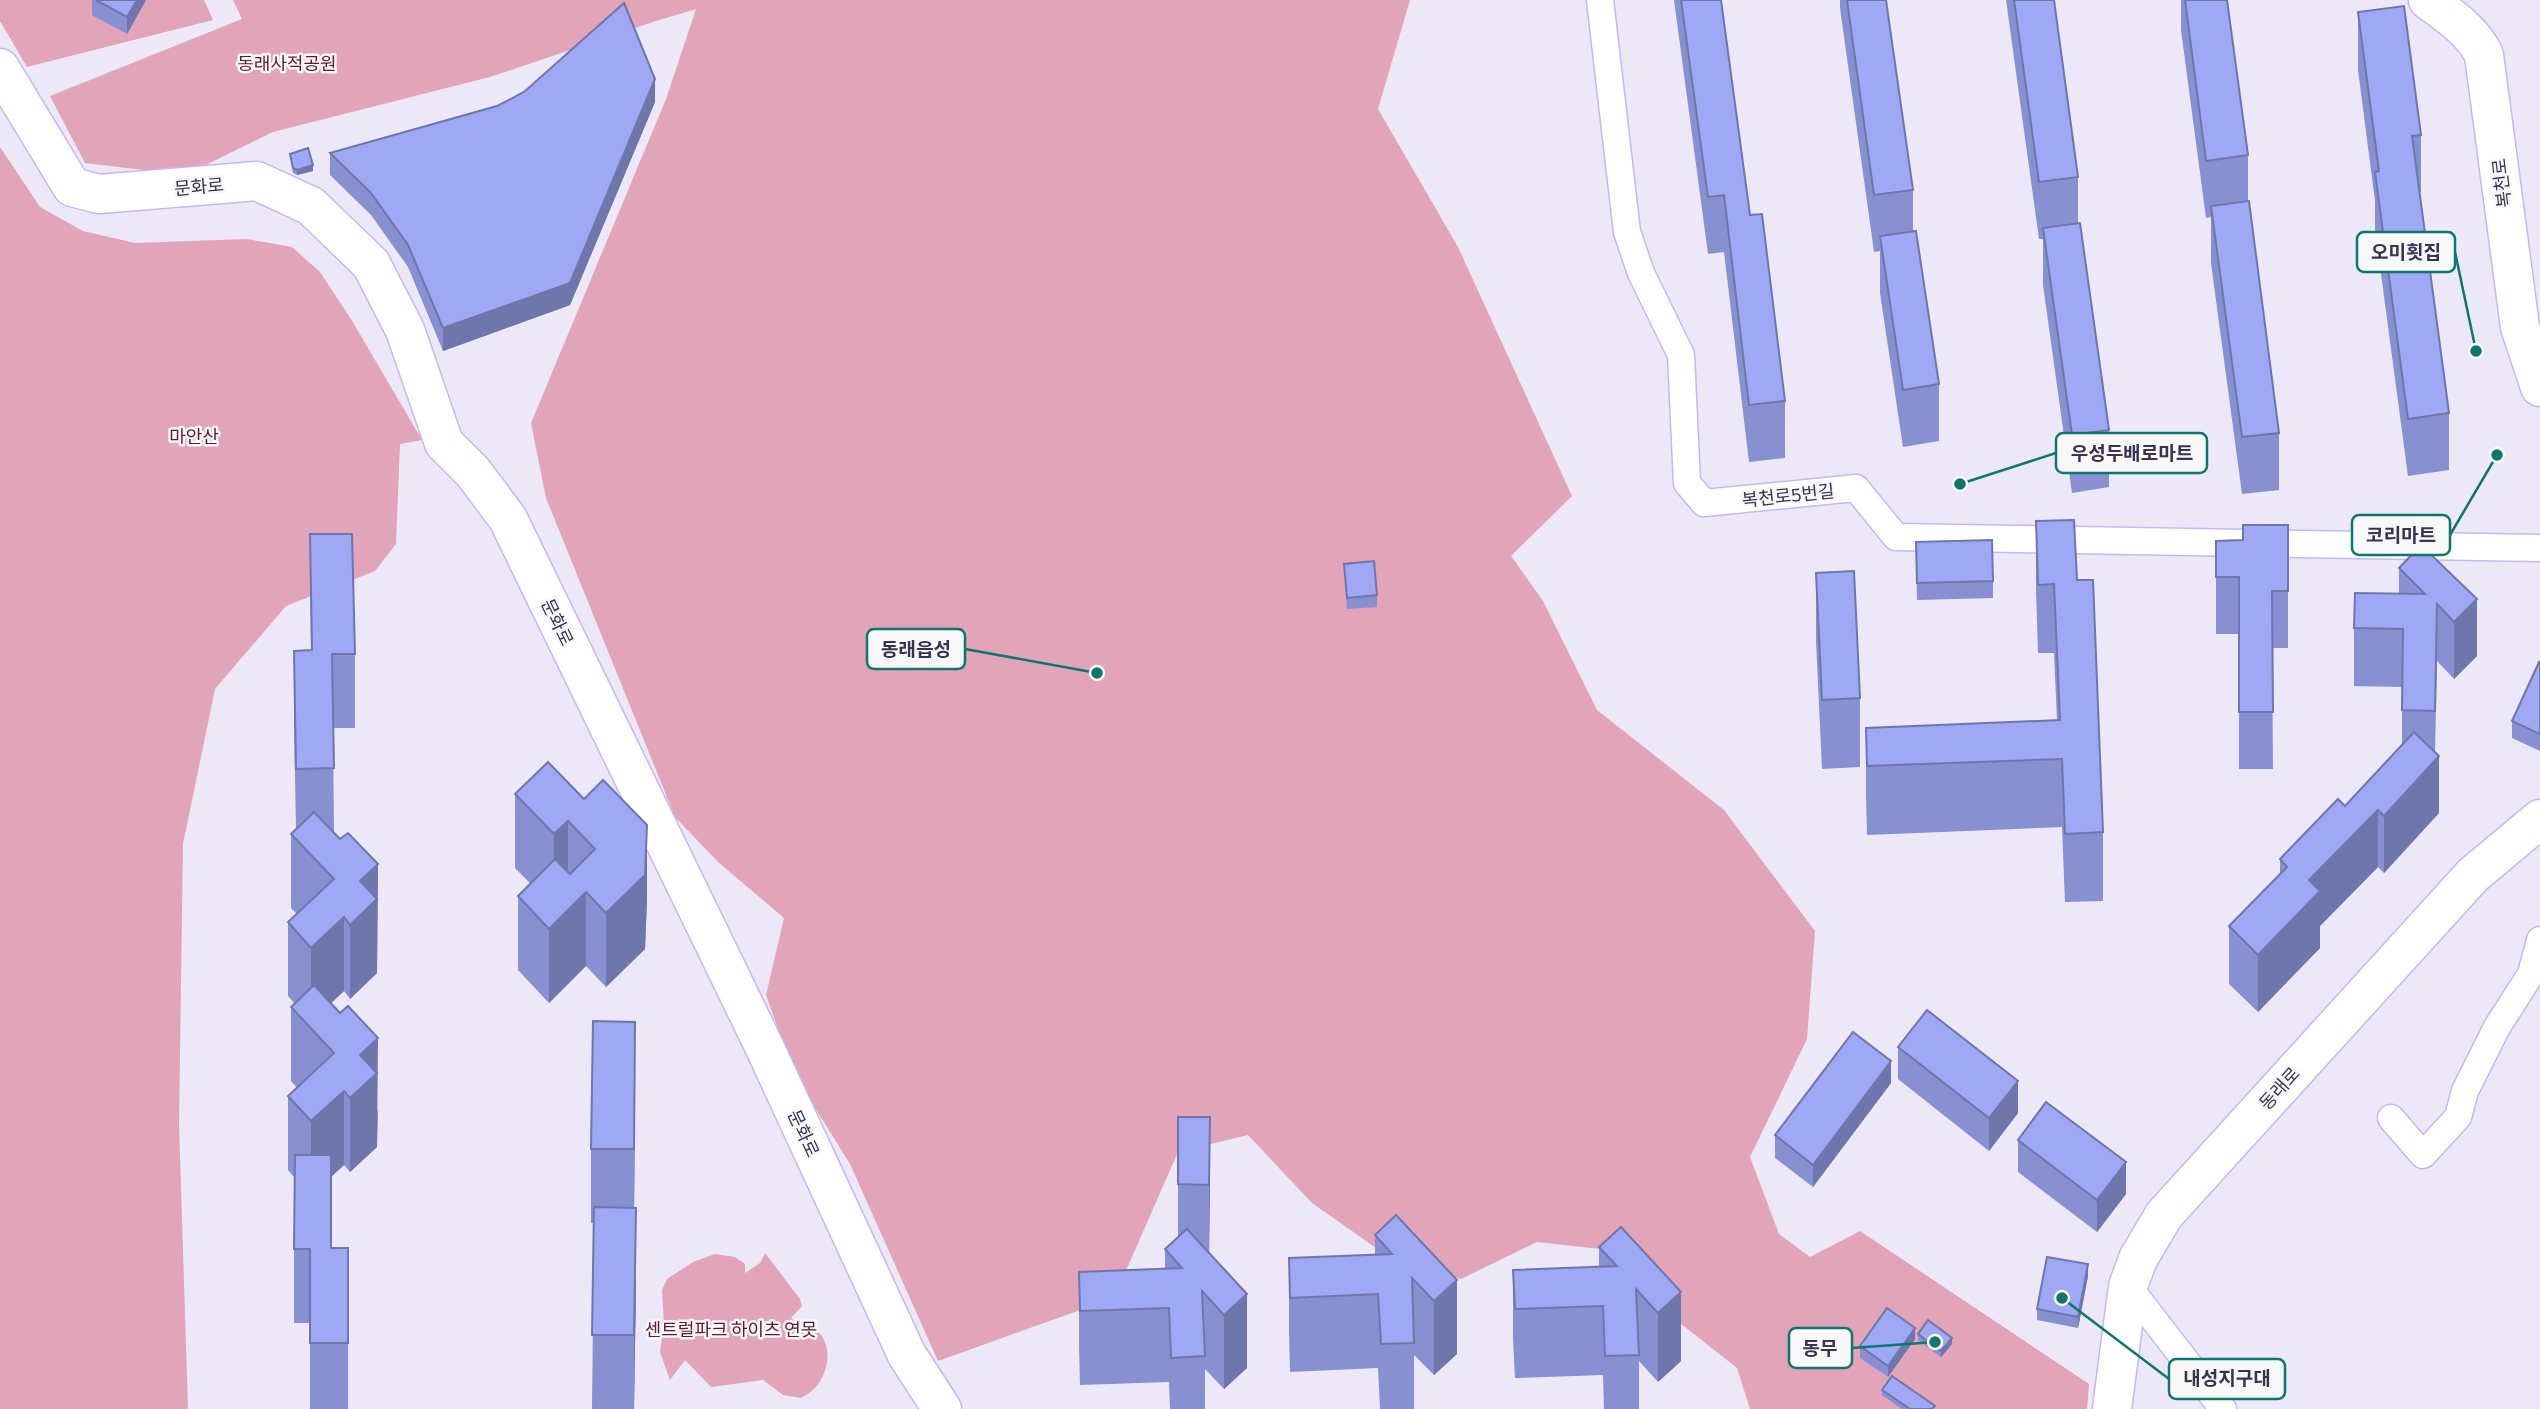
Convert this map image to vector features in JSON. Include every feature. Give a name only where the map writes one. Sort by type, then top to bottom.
[{"type":"street","name":"복천로5번길","points":[[1600,0],[1627,232],[1641,273],[1681,355],[1686,483],[1704,503],[1856,488],[1896,537],[2540,548]]},
{"type":"street","name":"복천로","points":[[2428,0],[2469,33],[2484,55],[2520,327],[2540,387]]},
{"type":"street","name":"문화로","points":[[0,68],[72,187],[99,194],[257,181],[311,206],[371,264],[405,330],[444,443],[473,472],[508,519],[764,1046],[907,1355],[942,1409]]},
{"type":"street","name":"동래로","points":[[2112,1409],[2128,1286],[2138,1259],[2164,1214],[2473,875],[2540,819]]},
{"type":"street","points":[[2390,1118],[2423,1155],[2458,1117],[2465,1091],[2497,1027],[2531,974],[2540,940]]},
{"type":"street","points":[[2128,1286],[2223,1409]]},
{"type":"green space","points":[[0,0],[204,0],[213,20],[27,67],[0,21]]},
{"type":"green space","name":"동래사적공원","points":[[233,0],[1410,0],[1378,109],[1458,247],[1572,496],[1511,556],[1543,601],[1597,710],[1724,810],[1815,931],[1807,1039],[1750,1157],[1779,1234],[1810,1257],[1860,1231],[2089,1384],[2087,1409],[1750,1409],[1737,1368],[1671,1316],[1600,1249],[1537,1242],[1461,1279],[1396,1262],[1312,1203],[1248,1135],[1178,1152],[1114,1298],[938,1361],[850,1164],[794,1074],[766,995],[784,918],[718,862],[675,817],[546,498],[531,423],[666,99],[696,9],[490,77],[273,132],[185,175],[85,163],[50,96],[242,19]]},
{"type":"green space","name":"마안산","points":[[0,147],[40,207],[83,231],[135,243],[247,239],[292,247],[320,272],[351,319],[422,440],[400,444],[396,544],[375,571],[286,606],[215,689],[183,844],[179,1124],[188,1409],[0,1409]]},
{"type":"green space","name":"센트럴파크 하이츠 연못","points":[[765,1253],[800,1299],[802,1306],[791,1318],[815,1329],[825,1342],[826,1366],[820,1382],[801,1398],[783,1395],[763,1380],[711,1387],[685,1360],[670,1380],[660,1352],[664,1324],[662,1290],[667,1279],[693,1262],[715,1254],[735,1257],[745,1264],[745,1273],[760,1263]]},
{"type":"building","points":[[96,0],[137,0],[127,17]]},
{"type":"building","points":[[1681,0],[1721,0],[1750,215],[1762,214],[1785,401],[1749,405],[1724,195],[1708,197]]},
{"type":"building","points":[[1847,0],[1886,0],[1913,190],[1874,195]]},
{"type":"building","points":[[2014,0],[2054,0],[2078,177],[2039,182]]},
{"type":"building","points":[[2185,0],[2227,0],[2248,155],[2206,161]]},
{"type":"building","points":[[624,3],[655,79],[570,283],[443,328],[408,245],[371,193],[330,153],[497,106],[524,92]]},
{"type":"building","points":[[2404,6],[2421,135],[2412,136],[2449,413],[2408,419],[2375,172],[2379,171],[2358,12]]},
{"type":"building","points":[[308,148],[313,165],[297,170],[293,168],[290,154]]},
{"type":"building","points":[[2249,201],[2279,433],[2242,437],[2211,206]]},
{"type":"building","points":[[2080,223],[2109,430],[2072,435],[2043,228]]},
{"type":"building","points":[[1916,231],[1939,384],[1903,390],[1880,236]]},
{"type":"building","points":[[2074,520],[2077,580],[2093,580],[2103,832],[2065,834],[2062,759],[1867,766],[1866,728],[2060,720],[2054,584],[2038,585],[2036,521]]},
{"type":"building","points":[[2243,525],[2288,525],[2288,591],[2272,591],[2273,712],[2239,712],[2239,577],[2216,577],[2216,541],[2243,540]]},
{"type":"building","points":[[310,534],[352,534],[355,654],[332,654],[334,768],[296,769],[294,651],[312,650]]},
{"type":"building","points":[[1992,540],[1993,581],[1917,583],[1916,542]]},
{"type":"building","points":[[2421,545],[2477,599],[2454,622],[2437,604],[2435,711],[2402,710],[2403,629],[2354,628],[2355,593],[2425,594],[2399,568]]},
{"type":"building","points":[[1374,561],[1377,595],[1347,598],[1344,564]]},
{"type":"building","points":[[1854,571],[1860,698],[1822,700],[1816,573]]},
{"type":"building","points":[[2540,662],[2540,734],[2512,721]]},
{"type":"building","points":[[2414,732],[2439,756],[2384,816],[2378,810],[2309,880],[2320,891],[2258,955],[2229,926],[2287,867],[2280,859],[2338,799],[2345,806]]},
{"type":"building","points":[[548,762],[584,799],[603,780],[647,825],[645,875],[606,913],[586,892],[549,929],[518,896],[555,859],[570,874],[595,849],[568,821],[554,834],[515,794]]},
{"type":"building","points":[[314,812],[340,839],[348,833],[378,864],[360,881],[377,899],[350,925],[344,917],[311,948],[288,922],[334,879],[291,834]]},
{"type":"building","points":[[314,985],[340,1013],[348,1006],[378,1038],[360,1055],[377,1073],[350,1098],[344,1091],[311,1121],[288,1096],[334,1053],[291,1007]]},
{"type":"building","points":[[1927,1010],[2018,1081],[1989,1118],[1898,1047]]},
{"type":"building","points":[[593,1021],[635,1022],[634,1149],[591,1149]]},
{"type":"building","points":[[1853,1032],[1891,1061],[1813,1165],[1775,1135]]},
{"type":"building","points":[[2046,1102],[2126,1162],[2097,1200],[2018,1140]]},
{"type":"building","points":[[1178,1117],[1210,1117],[1209,1185],[1178,1184]]},
{"type":"building","points":[[295,1155],[331,1155],[331,1248],[348,1248],[348,1343],[310,1343],[310,1249],[294,1249]]},
{"type":"building","points":[[594,1207],[636,1208],[634,1335],[592,1335]]},
{"type":"building","points":[[1396,1215],[1457,1280],[1434,1301],[1412,1278],[1414,1343],[1381,1344],[1378,1294],[1290,1298],[1289,1258],[1392,1254],[1375,1235]]},
{"type":"building","points":[[1621,1227],[1681,1292],[1658,1313],[1636,1289],[1639,1355],[1605,1356],[1603,1306],[1515,1309],[1513,1270],[1617,1266],[1599,1247]]},
{"type":"building","points":[[1187,1229],[1247,1294],[1224,1315],[1202,1291],[1205,1356],[1171,1358],[1169,1308],[1080,1311],[1079,1272],[1182,1268],[1165,1249]]},
{"type":"building","points":[[2047,1257],[2088,1264],[2078,1317],[2037,1309]]},
{"type":"building","points":[[1887,1308],[1915,1328],[1888,1366],[1860,1346]]},
{"type":"building","points":[[1928,1320],[1952,1338],[1941,1351],[1918,1334]]},
{"type":"building","points":[[1892,1376],[1935,1406],[1932,1409],[1910,1409],[1882,1390]]},
{"type":"place","name":"오미횟집","points":[[2476,351]]},
{"type":"place","name":"코리마트","points":[[2497,455]]},
{"type":"place","name":"우성두배로마트","points":[[1960,484]]},
{"type":"place","name":"동래읍성","points":[[1097,673]]},
{"type":"place","name":"내성지구대","points":[[2062,1298]]},
{"type":"place","name":"동무","points":[[1935,1342]]}]
